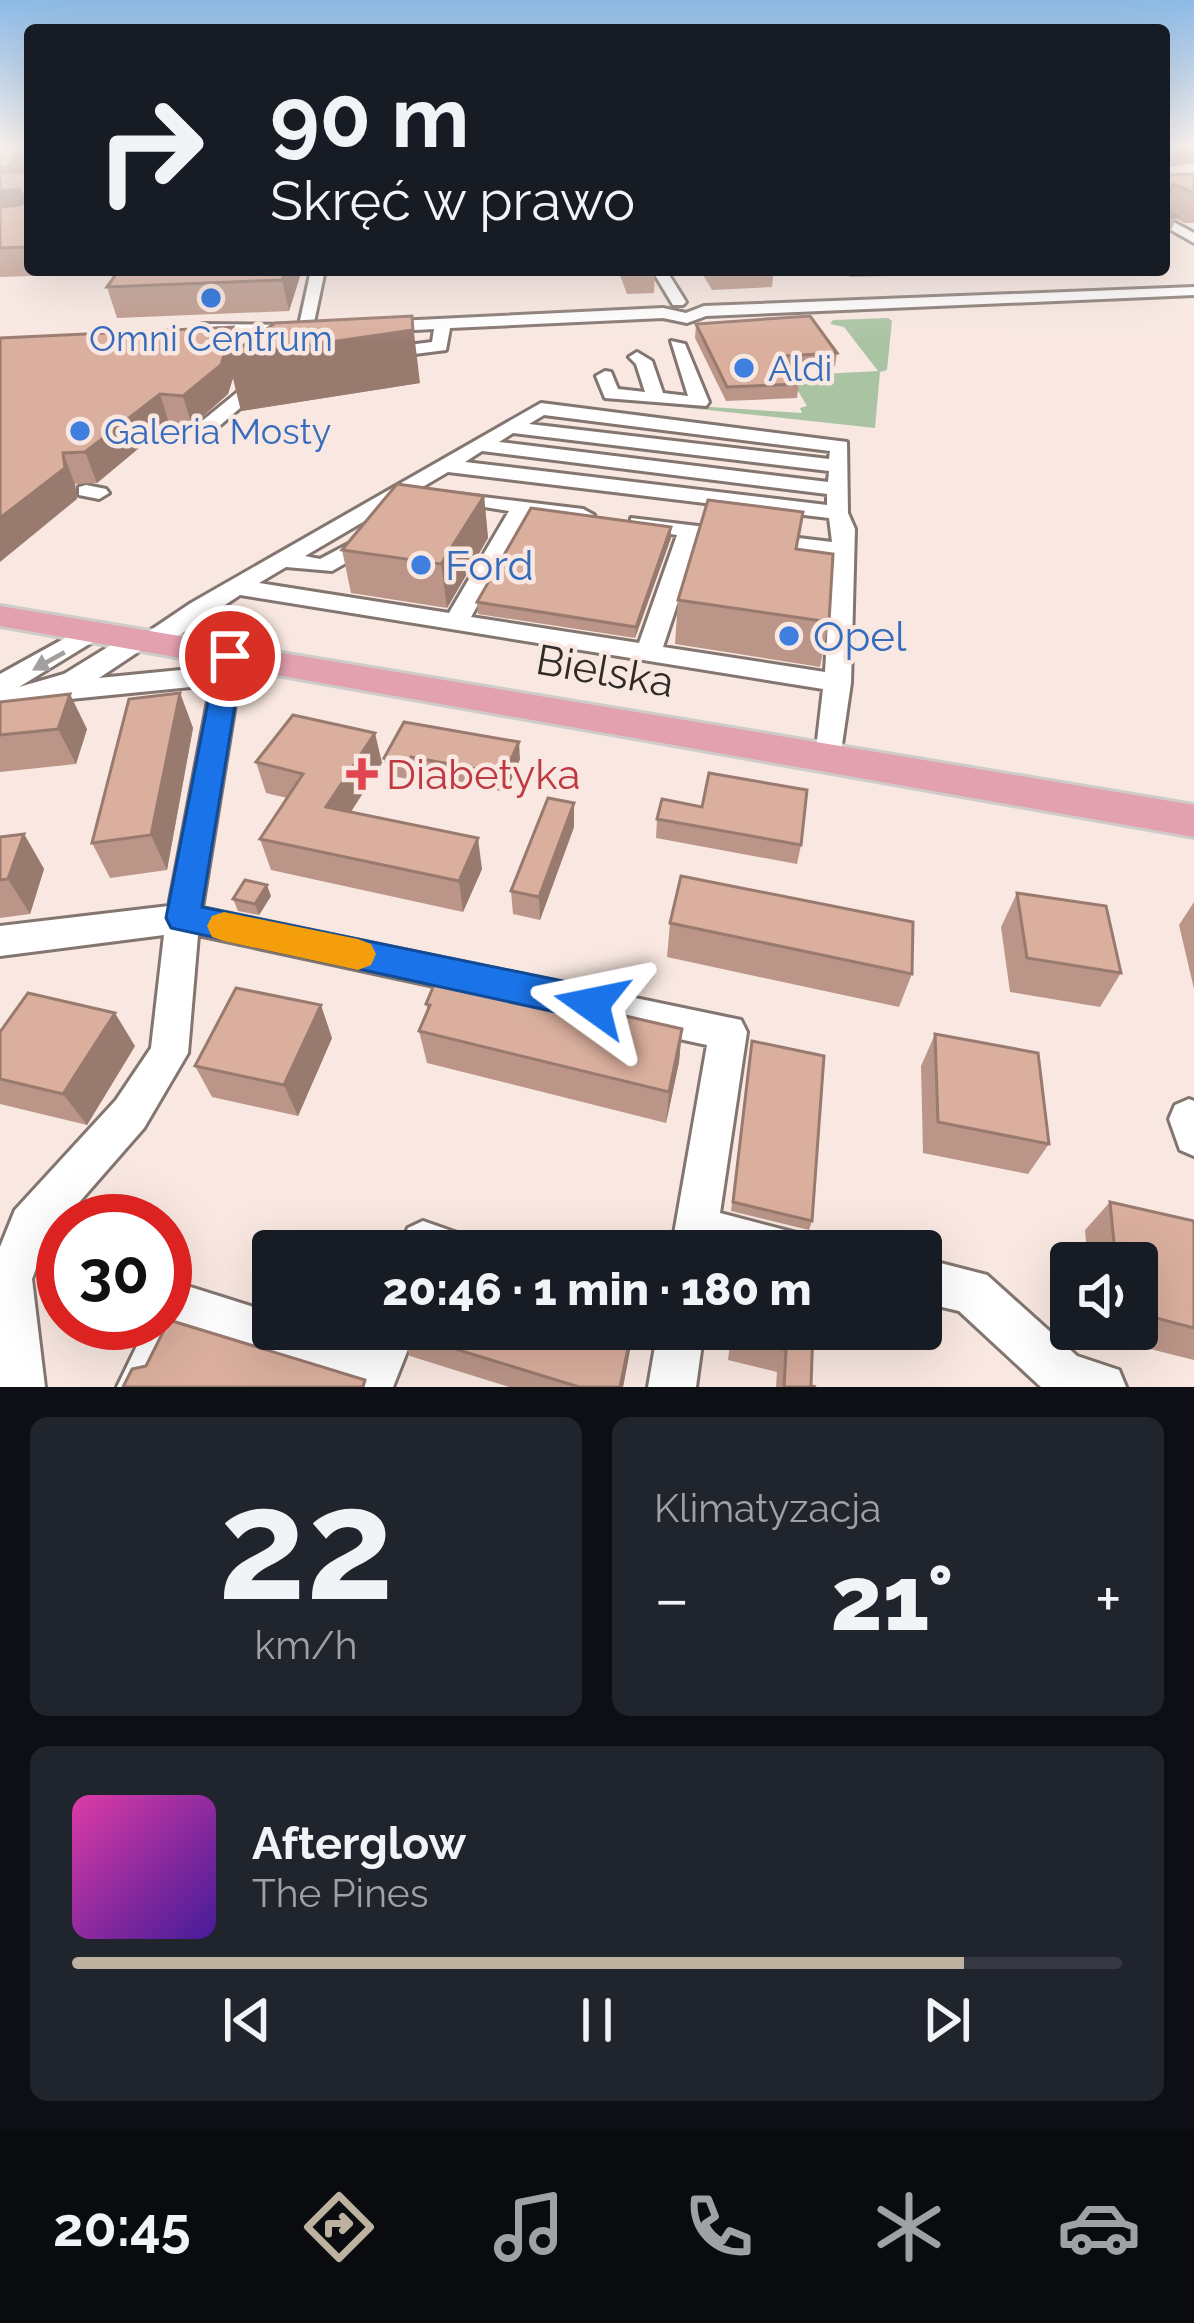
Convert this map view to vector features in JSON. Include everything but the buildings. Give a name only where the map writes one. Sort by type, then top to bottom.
[{"type":"main road","name":"Bielska","points":[[0,616],[144,641],[215,666],[829,758],[1194,821]]},
{"type":"street","points":[[188,336],[318,331],[318,276]]},
{"type":"street","points":[[663,276],[678,302]]},
{"type":"street","points":[[663,313],[663,306],[678,302],[704,310],[1194,291]]},
{"type":"street","points":[[366,329],[663,313],[687,318],[704,310]]},
{"type":"street","points":[[366,359],[440,346],[434,325]]},
{"type":"street","points":[[604,376],[611,394],[700,402],[677,344]]},
{"type":"street","points":[[637,357],[644,361],[656,398]]},
{"type":"street","points":[[203,430],[286,360]]},
{"type":"street","points":[[44,692],[99,668],[283,560],[324,566],[380,534],[397,514],[368,510],[541,409],[840,446],[837,513],[844,529],[838,682],[829,758]]},
{"type":"street","points":[[478,445],[839,477]]},
{"type":"street","points":[[444,465],[837,513]]},
{"type":"street","points":[[402,490],[843,550]]},
{"type":"street","points":[[455,623],[497,528],[522,507]]},
{"type":"street","points":[[648,653],[690,530]]},
{"type":"street","points":[[238,587],[838,682]]},
{"type":"street","points":[[0,686],[95,632]]},
{"type":"street","points":[[0,698],[215,666],[169,1053],[130,1114],[30,1225],[10,1279],[21,1387]]},
{"type":"street","points":[[0,940],[183,918],[728,1032],[697,1230]]},
{"type":"street","points":[[942,1285],[971,1291],[1064,1376],[1102,1387]]},
{"type":"street","points":[[141,1387],[181,1307],[252,1329]]},
{"type":"street","points":[[318,1350],[379,1369],[386,1350]]},
{"type":"street","points":[[673,1387],[678,1350]]},
{"type":"green space","points":[[833,320],[892,321],[887,370],[880,372],[875,428],[634,402],[802,413],[800,408],[807,406],[758,324],[814,321],[815,325],[774,331],[803,375],[878,371],[844,327],[830,324]]},
{"type":"slow traffic","points":[[224,926],[358,954]]},
{"type":"place","name":"Omni Centrum","points":[[211,298]]},
{"type":"place","name":"Aldi","points":[[744,368]]},
{"type":"place","name":"Galeria Mosty","points":[[80,431]]},
{"type":"place","name":"Ford","points":[[421,565]]},
{"type":"place","name":"Opel","points":[[789,636]]},
{"type":"place","name":"Diabetyka","points":[[362,774]]},
{"type":"route","points":[[230,656],[183,918],[592,1004]]}]
